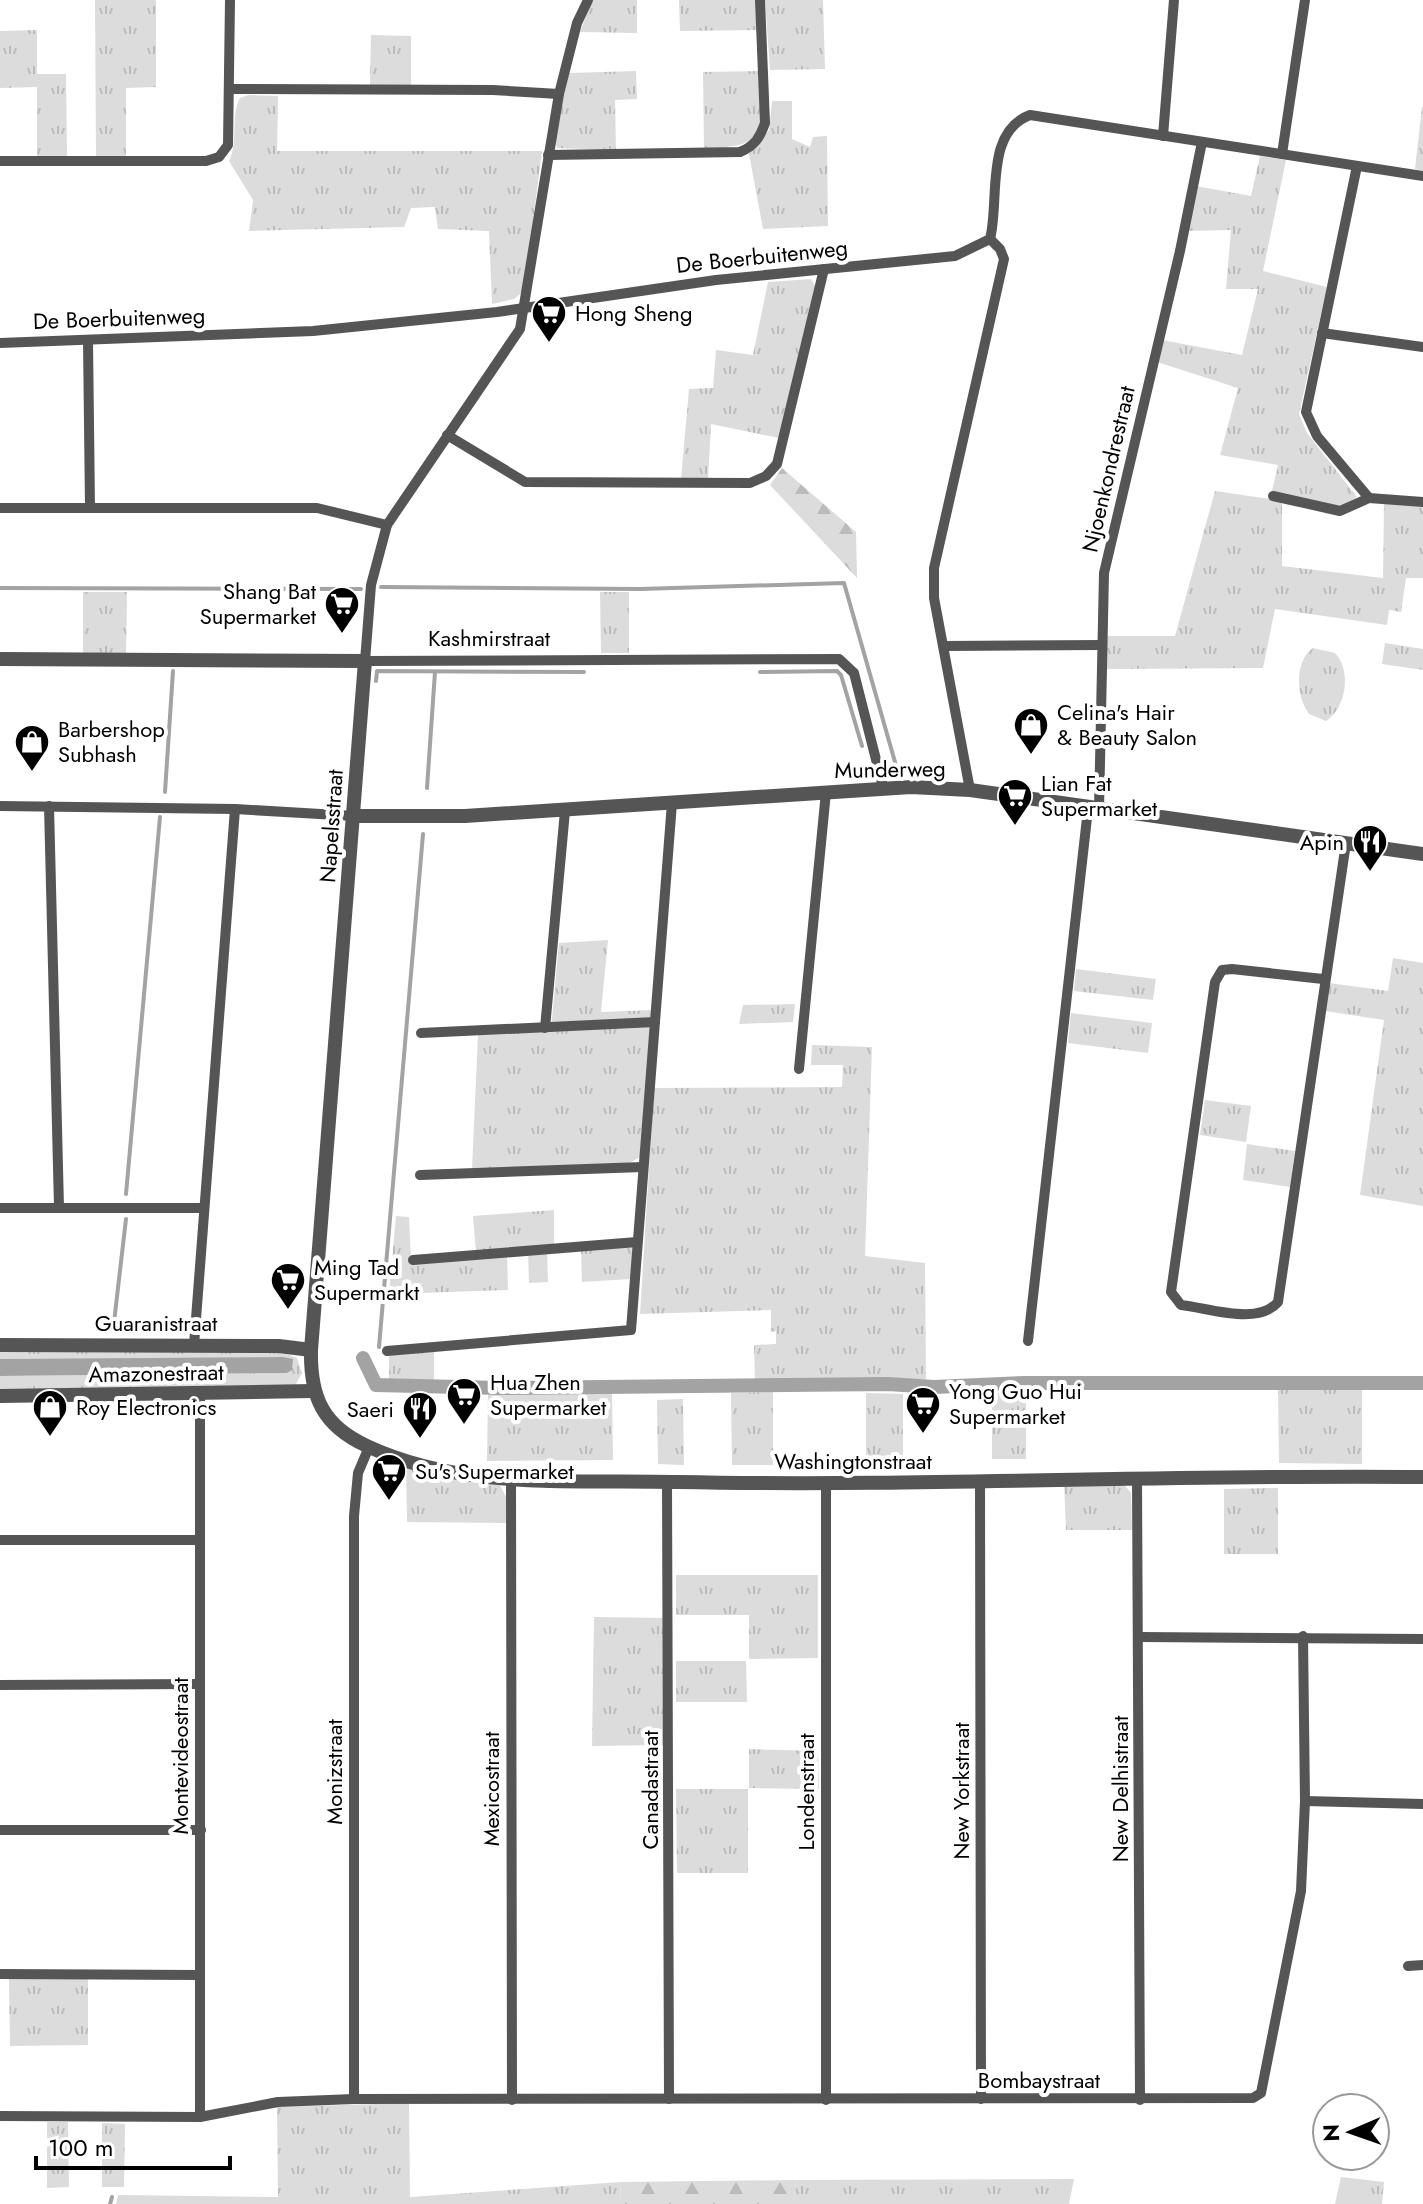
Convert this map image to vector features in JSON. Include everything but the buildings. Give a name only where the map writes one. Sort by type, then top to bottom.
[{"type":"street","points":[[0,161],[206,161],[219,157],[228,145],[230,0]]},
{"type":"street","name":"Napelsstraat","points":[[313,1391],[311,1350],[371,585],[387,525],[520,329],[526,308],[559,94],[577,23],[588,0]]},
{"type":"street","points":[[548,155],[740,152],[749,149],[760,138],[765,123],[760,0]]},
{"type":"street","points":[[1163,136],[1174,0]]},
{"type":"street","points":[[1282,154],[1305,0]]},
{"type":"street","points":[[231,89],[493,90],[559,94]]},
{"type":"street","points":[[970,790],[934,598],[934,568],[1004,259],[1000,249],[990,239],[995,219],[1000,152],[1006,131],[1023,118],[1050,117],[1423,176]]},
{"type":"street","name":"Njoenkondrestraat","points":[[1028,1341],[1094,810],[1104,573],[1180,251],[1202,142]]},
{"type":"street","points":[[1357,166],[1305,401],[1309,422],[1336,461],[1369,498]]},
{"type":"street","name":"De Boerbuitenweg","points":[[0,343],[313,331],[526,308],[716,280],[955,256],[990,239]]},
{"type":"street","points":[[447,435],[525,482],[750,483],[766,476],[777,464],[824,269]]},
{"type":"street","points":[[1322,333],[1423,347]]},
{"type":"street","points":[[88,340],[90,508]]},
{"type":"street","points":[[1273,496],[1340,511],[1369,498],[1423,502]]},
{"type":"street","points":[[0,508],[317,508],[387,525]]},
{"type":"street","points":[[945,646],[1102,645]]},
{"type":"street","name":"Kashmirstraat","points":[[0,659],[839,659],[854,673],[883,787]]},
{"type":"street","name":"Munderweg","points":[[354,816],[465,816],[565,811],[883,787],[970,790],[1094,810],[1423,852]]},
{"type":"street","points":[[799,1069],[826,792]]},
{"type":"street","points":[[387,1351],[631,1330],[672,803]]},
{"type":"street","points":[[0,806],[235,809],[354,816]]},
{"type":"street","points":[[49,806],[59,1207]]},
{"type":"street","points":[[194,1345],[235,809]]},
{"type":"street","points":[[545,1028],[565,811]]},
{"type":"street","points":[[1323,979],[1232,969],[1222,970],[1215,982],[1171,1292],[1181,1305],[1255,1314],[1270,1312],[1278,1302],[1323,979],[1346,843]]},
{"type":"street","points":[[421,1033],[655,1022]]},
{"type":"street","points":[[420,1175],[643,1167]]},
{"type":"street","points":[[0,1208],[203,1208]]},
{"type":"street","points":[[413,1260],[637,1242]]},
{"type":"street","name":"Guaranistraat","points":[[0,1345],[194,1345],[311,1350]]},
{"type":"street","name":"Amazonestraat","points":[[0,1396],[313,1391]]},
{"type":"street","name":"Washingtonstraat","points":[[313,1391],[324,1413],[344,1433],[369,1447],[440,1470],[511,1479],[826,1485],[1137,1478],[1423,1477]]},
{"type":"street","name":"Montevideostraat","points":[[200,1395],[200,2117]]},
{"type":"street","name":"Monizstraat","points":[[354,2099],[354,1516],[358,1473],[369,1447]]},
{"type":"street","name":"New Delhistraat","points":[[1137,1478],[1140,2100]]},
{"type":"street","name":"Mexicostraat","points":[[511,1479],[512,2100]]},
{"type":"street","name":"Canadastraat","points":[[667,1481],[669,2099]]},
{"type":"street","name":"New Yorkstraat","points":[[980,1482],[981,2099]]},
{"type":"street","name":"Londenstraat","points":[[826,1485],[826,2100]]},
{"type":"street","points":[[0,1540],[198,1540]]},
{"type":"street","name":"Bombaystraat","points":[[0,2116],[200,2117],[278,2102],[354,2099],[1240,2100],[1261,2093],[1301,1891],[1305,1801],[1303,1636]]},
{"type":"street","points":[[1140,1637],[1423,1639]]},
{"type":"street","points":[[0,1685],[200,1684]]},
{"type":"street","points":[[1305,1801],[1423,1804]]},
{"type":"street","points":[[0,1830],[201,1830]]},
{"type":"street","points":[[1408,1966],[1423,1965]]},
{"type":"street","points":[[0,1974],[198,1975]]},
{"type":"green space","points":[[95,0],[156,0],[156,87],[126,88],[126,157],[96,157]]},
{"type":"green space","points":[[592,0],[637,0],[637,33],[580,32]]},
{"type":"green space","points":[[679,0],[757,0],[758,30],[680,31]]},
{"type":"green space","points":[[765,0],[823,0],[825,69],[770,70]]},
{"type":"green space","points":[[37,30],[37,74],[66,74],[67,157],[37,157],[37,87],[0,88],[0,31]]},
{"type":"green space","points":[[371,35],[411,36],[411,85],[370,85]]},
{"type":"green space","points":[[636,71],[637,99],[615,100],[616,150],[557,148],[554,137],[569,73]]},
{"type":"green space","points":[[761,71],[762,107],[758,131],[752,139],[742,144],[704,148],[703,72]]},
{"type":"green space","points":[[249,95],[278,96],[277,151],[542,151],[524,291],[514,299],[492,304],[489,231],[438,229],[435,207],[411,208],[404,227],[249,231],[253,200],[229,161],[234,145],[237,105],[240,98]]},
{"type":"green space","points":[[772,101],[792,101],[792,139],[810,147],[813,137],[827,136],[828,226],[763,229],[749,154],[769,130]]},
{"type":"green space","points":[[1423,107],[1423,171],[1415,169]]},
{"type":"green space","points":[[1260,156],[1286,160],[1263,271],[1327,287],[1299,414],[1307,433],[1357,497],[1337,509],[1282,501],[1282,566],[1383,578],[1384,504],[1423,505],[1423,578],[1406,578],[1401,612],[1389,610],[1387,625],[1275,609],[1263,668],[1107,669],[1107,636],[1175,636],[1215,491],[1270,499],[1278,465],[1220,455],[1238,388],[1157,362],[1162,340],[1242,355],[1258,289],[1226,289],[1231,230],[1187,231],[1196,186],[1251,196]]},
{"type":"green space","points":[[811,279],[815,286],[779,438],[711,424],[708,480],[681,479],[689,389],[713,388],[716,350],[753,355],[768,282]]},
{"type":"green space","points":[[782,468],[856,532],[857,578],[770,485]]},
{"type":"green space","points":[[83,592],[127,592],[126,655],[83,654]]},
{"type":"green space","points":[[600,592],[629,592],[629,653],[601,653]]},
{"type":"green space","points":[[1385,643],[1423,649],[1423,670],[1382,664]]},
{"type":"green space","points":[[1313,648],[1335,653],[1344,669],[1342,699],[1326,721],[1309,714],[1301,698],[1300,670]]},
{"type":"green space","points":[[608,940],[601,1012],[652,1010],[640,1157],[629,1163],[472,1169],[478,1035],[551,1030],[559,943]]},
{"type":"green space","points":[[1393,958],[1423,963],[1423,1206],[1360,1195],[1384,1020],[1325,1011],[1329,983],[1388,991]]},
{"type":"green space","points":[[1076,969],[1156,979],[1153,1000],[1074,991]]},
{"type":"green space","points":[[795,1004],[793,1022],[739,1024],[743,1005]]},
{"type":"green space","points":[[1071,1013],[1152,1023],[1148,1053],[1068,1043]]},
{"type":"green space","points":[[812,1045],[872,1047],[865,1256],[925,1263],[926,1379],[755,1380],[754,1345],[776,1344],[776,1331],[771,1332],[771,1310],[640,1314],[654,1088],[842,1087],[843,1065],[811,1065]]},
{"type":"green space","points":[[1205,1100],[1251,1106],[1246,1142],[1200,1135]]},
{"type":"green space","points":[[1247,1144],[1295,1151],[1290,1187],[1243,1180]]},
{"type":"green space","points":[[554,1210],[554,1247],[476,1252],[473,1216]]},
{"type":"green space","points":[[396,1216],[409,1217],[411,1262],[507,1254],[508,1290],[389,1294]]},
{"type":"green space","points":[[633,1244],[631,1279],[582,1282],[581,1248]]},
{"type":"green space","points":[[547,1250],[548,1282],[529,1283],[528,1251]]},
{"type":"green space","points":[[0,1351],[280,1351],[297,1358],[302,1373],[295,1386],[0,1391],[0,1376],[287,1373],[292,1370],[292,1359],[0,1359]]},
{"type":"green space","points":[[434,1351],[434,1382],[389,1380],[389,1355]]},
{"type":"green space","points":[[1362,1388],[1362,1464],[1279,1463],[1278,1390]]},
{"type":"green space","points":[[488,1391],[612,1393],[613,1460],[487,1461]]},
{"type":"green space","points":[[773,1392],[773,1465],[732,1465],[731,1393]]},
{"type":"green space","points":[[1026,1392],[1026,1459],[992,1459],[992,1393]]},
{"type":"green space","points":[[866,1393],[903,1394],[903,1464],[866,1464]]},
{"type":"green space","points":[[683,1399],[684,1465],[658,1464],[657,1400]]},
{"type":"green space","points":[[406,1466],[499,1483],[506,1497],[506,1523],[407,1522]]},
{"type":"green space","points":[[1064,1481],[1122,1482],[1131,1493],[1132,1530],[1066,1530]]},
{"type":"green space","points":[[1278,1488],[1278,1554],[1224,1554],[1224,1489]]},
{"type":"green space","points":[[676,1575],[818,1575],[818,1658],[749,1659],[749,1615],[676,1615]]},
{"type":"green space","points":[[594,1617],[665,1618],[665,1745],[592,1746]]},
{"type":"green space","points":[[676,1661],[746,1661],[747,1702],[676,1702]]},
{"type":"green space","points":[[749,1749],[818,1751],[819,1789],[749,1788]]},
{"type":"green space","points":[[676,1789],[748,1789],[748,1873],[677,1873]]},
{"type":"green space","points":[[88,1978],[88,2045],[10,2046],[9,1979]]},
{"type":"green space","points":[[409,2103],[410,2197],[621,2182],[620,2204],[116,2204],[118,2195],[278,2197],[277,2107]]},
{"type":"green space","points":[[47,2122],[68,2122],[69,2187],[47,2188]]},
{"type":"green space","points":[[102,2123],[125,2124],[124,2187],[102,2187]]},
{"type":"green space","points":[[1341,2177],[1384,2182],[1382,2204],[1335,2204]]},
{"type":"green space","points":[[1074,2179],[1069,2204],[794,2204],[796,2180]]},
{"type":"green space","points":[[796,2180],[794,2204],[620,2204],[621,2182]]},
{"type":"shaded area","points":[[0,1359],[293,1359],[292,1370],[287,1373],[0,1376]]},
{"type":"waterway","points":[[381,587],[640,589],[844,583],[897,769]]},
{"type":"waterway","points":[[0,588],[361,589]]},
{"type":"waterway","points":[[165,792],[173,671]]},
{"type":"waterway","points":[[376,681],[377,671],[584,672]]},
{"type":"waterway","points":[[760,672],[837,671],[841,675],[862,746]]},
{"type":"waterway","points":[[427,788],[435,672]]},
{"type":"waterway","points":[[126,1194],[160,817]]},
{"type":"waterway","points":[[379,1347],[423,834]]},
{"type":"waterway","points":[[113,1331],[126,1219]]},
{"type":"waterway","points":[[363,1358],[376,1385],[501,1388],[1423,1383]]},
{"type":"waterway","points":[[110,2204],[112,2197]]},
{"type":"place","name":"Hong Sheng","points":[[549,344]]},
{"type":"place","name":"Shang Bat Supermarket","points":[[342,635]]},
{"type":"place","name":"Celina's Hair & Beauty Salon","points":[[1031,756]]},
{"type":"place","name":"Barbershop Subhash","points":[[32,773]]},
{"type":"place","name":"Lian Fat Supermarket","points":[[1015,827]]},
{"type":"place","name":"Apin","points":[[1370,873]]},
{"type":"place","name":"Ming Tad Supermarkt","points":[[288,1311]]},
{"type":"place","name":"Hua Zhen Supermarket","points":[[464,1426]]},
{"type":"place","name":"Yong Guo Hui Supermarket","points":[[923,1435]]},
{"type":"place","name":"Roy Electronics","points":[[50,1438]]},
{"type":"place","name":"Saeri","points":[[420,1440]]},
{"type":"place","name":"Su's Supermarket","points":[[389,1502]]}]
